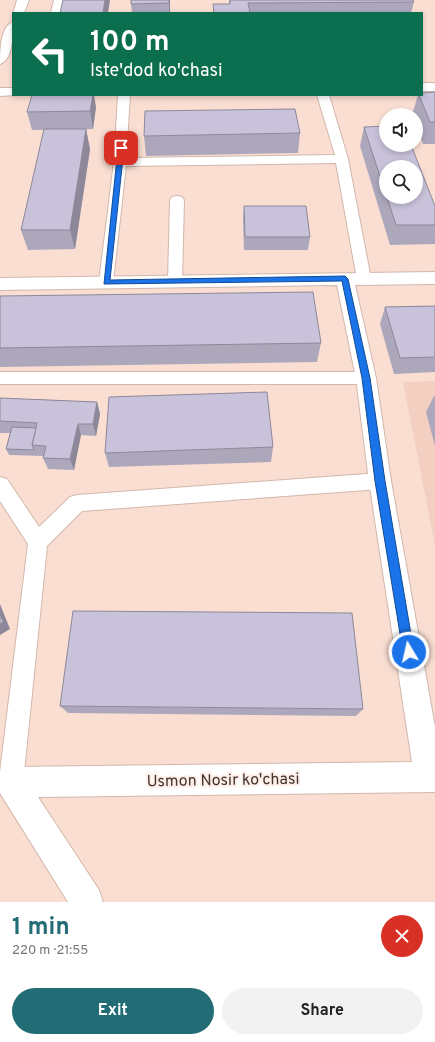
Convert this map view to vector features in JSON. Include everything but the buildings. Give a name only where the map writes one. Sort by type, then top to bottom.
[{"type":"street","points":[[18,12],[23,0]]},
{"type":"street","points":[[0,60],[12,29]]},
{"type":"street","points":[[423,88],[435,88]]},
{"type":"street","points":[[0,92],[12,92]]},
{"type":"street","points":[[0,284],[435,278]]},
{"type":"street","points":[[354,279],[380,481],[432,777]]},
{"type":"street","name":"Usmon Nosir ko'chasi","points":[[11,782],[432,777]]},
{"type":"street","points":[[11,782],[87,902]]},
{"type":"lane","points":[[56,12],[59,0]]},
{"type":"lane","points":[[106,282],[120,162],[124,96]]},
{"type":"lane","points":[[323,96],[342,159],[354,279]]},
{"type":"lane","points":[[120,162],[342,159]]},
{"type":"lane","points":[[175,281],[177,200]]},
{"type":"lane","points":[[0,297],[301,293]]},
{"type":"lane","points":[[0,378],[366,378]]},
{"type":"lane","points":[[11,782],[38,542],[77,503],[380,481]]},
{"type":"lane","points":[[0,485],[38,542]]},
{"type":"shaded area","points":[[435,381],[435,545],[403,382]]},
{"type":"route","points":[[121,148],[106,282],[345,279],[366,378],[380,481],[409,652]]}]
